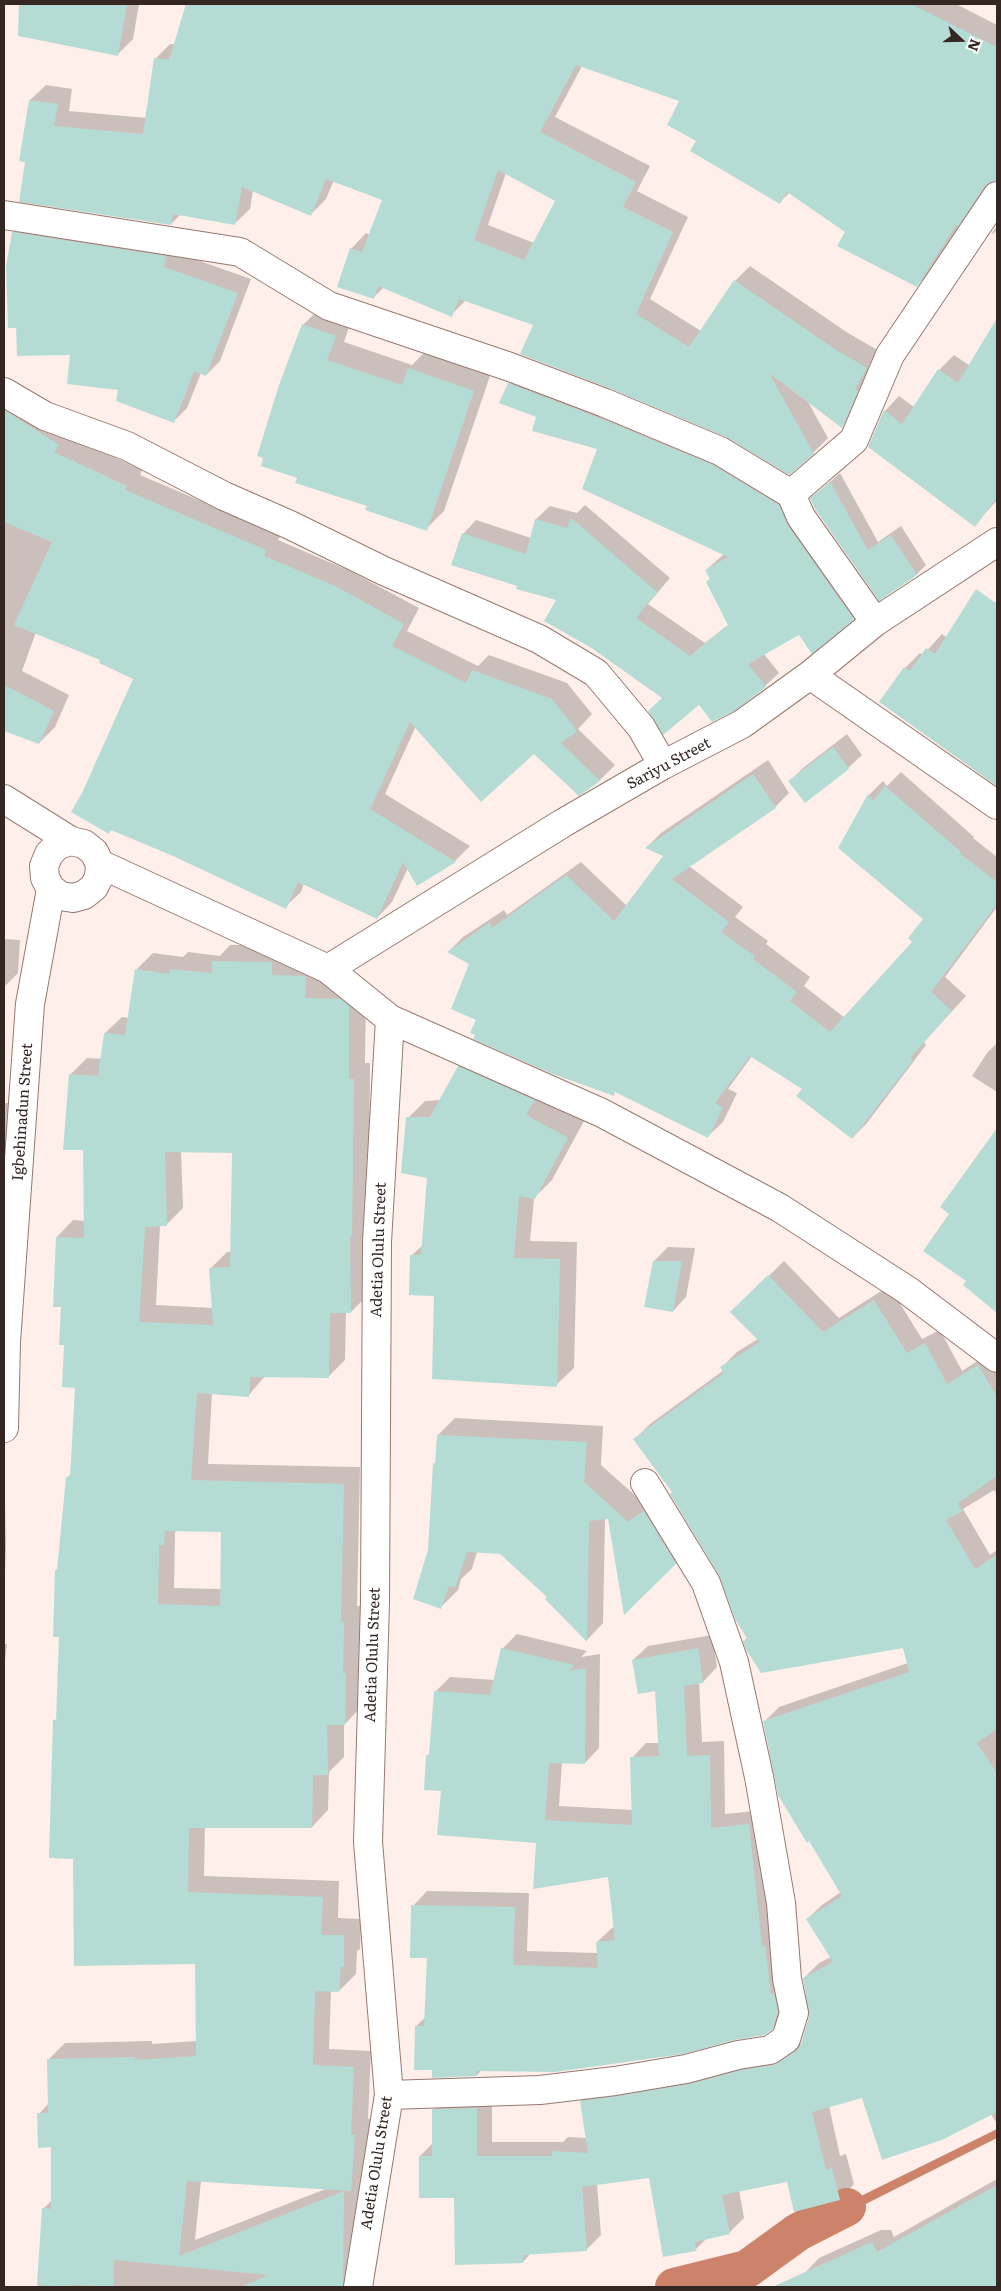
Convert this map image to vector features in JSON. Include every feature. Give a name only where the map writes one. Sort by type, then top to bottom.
[{"type":"street","points":[[791,494],[854,440],[890,355],[997,196]]},
{"type":"street","points":[[4,215],[240,252],[329,306],[510,367],[605,403],[720,451],[791,494],[801,516],[875,622]]},
{"type":"street","points":[[4,392],[45,416],[127,446],[224,496],[290,525],[384,571],[539,639],[596,673],[641,727],[663,765]]},
{"type":"street","name":"Sariyu Street","points":[[328,968],[563,823],[663,765],[742,724],[810,675],[875,622],[997,542]]},
{"type":"street","points":[[810,675],[997,805]]},
{"type":"street","points":[[4,799],[71,841],[84,844],[94,852],[100,864],[99,877],[94,887],[84,894],[73,898],[61,896],[51,889],[45,878],[44,866],[49,854],[58,845],[71,841]]},
{"type":"street","points":[[100,864],[328,968],[390,1019],[602,1113],[780,1208],[907,1290],[997,1358]]},
{"type":"street","name":"Igbehinadun Street","points":[[4,1428],[5,1342],[30,1004],[51,889]]},
{"type":"street","name":"Adetia Olulu Street","points":[[358,2287],[389,2095],[368,1842],[375,1602],[377,1242],[390,1019]]},
{"type":"street","points":[[389,2095],[540,2090],[615,2081],[686,2069],[738,2055],[770,2050],[786,2039],[794,2013],[787,1979],[780,1903],[758,1777],[734,1662],[706,1584],[645,1483]]},
{"type":"shaded area","points":[[997,2129],[997,2138],[802,2236],[800,2226]]},
{"type":"building","points":[[19,4],[127,4],[118,56],[18,36]]},
{"type":"building","points":[[186,4],[911,4],[997,47],[997,181],[990,182],[984,187],[958,226],[956,225],[917,287],[837,246],[845,232],[787,192],[780,204],[690,151],[696,141],[667,125],[679,101],[576,65],[540,132],[636,182],[623,207],[673,232],[636,314],[689,347],[734,280],[833,348],[867,368],[855,389],[858,391],[842,428],[769,373],[814,454],[789,475],[726,437],[611,389],[520,354],[533,325],[459,299],[452,317],[378,286],[374,299],[337,287],[350,248],[362,252],[382,200],[326,179],[311,216],[242,187],[235,225],[173,214],[171,225],[19,202],[25,162],[19,161],[29,100],[58,104],[54,126],[143,134],[154,58],[169,60]],"holes":[[[498,170],[555,201],[524,260],[474,240]]]},
{"type":"building","points":[[12,232],[166,256],[164,267],[238,293],[206,376],[194,371],[174,423],[116,401],[118,390],[67,384],[70,355],[17,356],[16,328],[8,328],[6,266]]},
{"type":"building","points":[[997,318],[997,497],[975,527],[868,447],[884,410],[902,424],[938,369],[958,383]]},
{"type":"building","points":[[302,324],[336,336],[327,360],[402,385],[408,368],[474,391],[427,531],[365,510],[367,506],[295,483],[297,478],[261,466],[263,458],[257,456],[279,385]]},
{"type":"building","points":[[508,383],[713,465],[779,505],[788,526],[854,619],[812,654],[799,635],[748,664],[766,687],[734,711],[712,722],[699,705],[663,735],[648,711],[662,698],[590,647],[544,621],[556,600],[516,589],[517,586],[451,565],[462,533],[526,554],[535,519],[567,528],[571,518],[657,592],[636,618],[690,656],[728,625],[706,582],[710,579],[705,570],[728,557],[582,489],[597,449],[532,431],[536,417],[499,403]]},
{"type":"building","points":[[4,410],[59,445],[54,452],[127,486],[125,490],[266,550],[264,556],[335,586],[404,624],[392,646],[466,683],[472,670],[552,699],[577,731],[561,743],[600,781],[579,796],[534,754],[481,802],[410,722],[370,809],[456,862],[417,886],[403,862],[377,919],[298,882],[286,909],[173,856],[111,830],[109,834],[71,812],[82,793],[133,679],[99,663],[100,660],[14,625],[52,542],[4,522]]},
{"type":"building","points":[[830,482],[868,550],[891,535],[917,575],[879,601],[815,509],[810,498]]},
{"type":"building","points":[[976,589],[997,604],[997,786],[879,702],[904,667],[910,671],[926,648],[935,654]]},
{"type":"building","points":[[4,685],[54,711],[39,744],[4,731]]},
{"type":"building","points":[[833,747],[849,769],[805,803],[788,781]]},
{"type":"building","points":[[753,774],[776,808],[672,879],[729,922],[721,932],[755,956],[753,959],[797,992],[790,1001],[830,1032],[912,942],[908,938],[923,919],[838,848],[868,794],[873,801],[885,786],[961,852],[959,853],[997,882],[997,904],[931,992],[952,1011],[910,1058],[913,1060],[852,1139],[796,1096],[802,1089],[750,1056],[715,1103],[723,1108],[708,1138],[615,1092],[614,1096],[550,1073],[473,1039],[475,1035],[470,1033],[476,1020],[451,1009],[469,964],[447,952],[489,923],[492,928],[566,875],[614,921],[663,856],[645,848]]},
{"type":"building","points":[[212,961],[272,962],[272,975],[306,976],[305,998],[340,999],[349,1006],[349,1079],[354,1079],[352,1236],[350,1236],[351,1313],[330,1313],[329,1378],[250,1377],[249,1397],[197,1393],[191,1480],[344,1484],[341,1622],[344,1622],[343,1673],[346,1673],[345,1725],[327,1725],[328,1775],[313,1775],[312,1828],[189,1828],[188,1892],[323,1897],[321,1935],[344,1935],[344,1967],[341,1967],[339,1992],[315,1991],[313,2065],[354,2067],[351,2135],[355,2135],[351,2191],[187,2181],[179,2256],[344,2191],[343,2287],[242,2287],[268,2275],[114,2260],[113,2287],[37,2285],[42,2208],[51,2209],[51,2147],[38,2148],[37,2113],[48,2113],[47,2059],[135,2057],[135,2060],[196,2056],[195,1964],[74,1966],[73,1859],[49,1858],[53,1720],[56,1720],[59,1637],[53,1637],[55,1570],[57,1570],[66,1477],[70,1478],[75,1388],[62,1387],[64,1345],[59,1345],[61,1307],[53,1307],[56,1237],[84,1238],[83,1150],[63,1150],[69,1074],[98,1076],[104,1033],[125,1035],[135,969],[170,974],[170,969],[212,973]],"holes":[[[165,1152],[232,1153],[230,1267],[209,1268],[213,1325],[139,1322],[145,1227],[167,1226]],[[165,1531],[221,1532],[220,1606],[158,1604],[159,1545],[164,1545]]]},
{"type":"building","points":[[458,1066],[535,1100],[526,1115],[568,1138],[535,1199],[519,1196],[514,1258],[560,1259],[557,1387],[432,1379],[434,1296],[409,1295],[410,1255],[421,1255],[427,1178],[401,1173],[406,1117],[430,1117]]},
{"type":"building","points":[[997,1128],[997,1313],[963,1285],[966,1281],[923,1251],[949,1214],[940,1207]]},
{"type":"building","points":[[653,1261],[682,1261],[673,1312],[644,1307]]},
{"type":"building","points":[[768,1275],[823,1332],[874,1300],[907,1353],[925,1343],[947,1384],[978,1365],[997,1397],[997,1476],[958,1503],[962,1511],[946,1520],[975,1569],[997,1555],[997,1729],[977,1743],[997,1773],[997,2112],[942,2140],[882,2160],[862,2098],[812,2112],[826,2170],[832,2168],[840,2200],[794,2212],[787,2182],[722,2195],[730,2234],[695,2242],[696,2251],[663,2257],[649,2178],[582,2187],[587,2251],[523,2255],[523,2263],[455,2265],[454,2198],[419,2198],[419,2156],[432,2156],[432,2109],[477,2108],[477,2156],[552,2156],[552,2151],[588,2153],[580,2101],[689,2084],[741,2070],[772,2065],[795,2052],[801,2044],[809,2017],[803,1978],[833,1962],[806,1919],[842,1896],[809,1841],[807,1843],[778,1795],[763,1721],[909,1672],[903,1648],[761,1673],[745,1648],[743,1641],[748,1640],[735,1619],[719,1575],[670,1494],[672,1492],[633,1439],[724,1373],[720,1367],[760,1342],[730,1312]]},
{"type":"building","points":[[437,1435],[587,1442],[584,1482],[628,1522],[644,1511],[676,1564],[624,1615],[608,1519],[589,1521],[587,1642],[545,1599],[547,1597],[500,1554],[467,1552],[455,1588],[449,1586],[441,1609],[413,1599],[428,1550],[433,1463],[435,1464]]},
{"type":"building","points":[[501,1648],[574,1665],[569,1671],[586,1668],[585,1764],[549,1763],[545,1820],[632,1825],[630,1757],[659,1756],[655,1691],[638,1694],[632,1660],[698,1648],[703,1683],[684,1686],[687,1756],[710,1755],[711,1828],[749,1824],[762,1947],[765,1945],[771,1994],[774,1993],[778,2012],[773,2029],[764,2035],[734,2040],[683,2054],[555,2072],[477,2071],[477,2076],[432,2078],[432,2070],[414,2070],[415,2026],[424,2026],[427,1958],[410,1958],[411,1905],[515,1907],[513,1965],[598,1968],[596,1942],[615,1940],[608,1877],[533,1889],[536,1843],[437,1835],[441,1791],[424,1790],[426,1755],[429,1755],[434,1691],[490,1695]]},
{"type":"building","points":[[997,2185],[997,2287],[772,2287],[872,2242],[877,2252]]},
{"type":"waterway","points":[[674,2287],[747,2269],[798,2232],[847,2207]]}]
